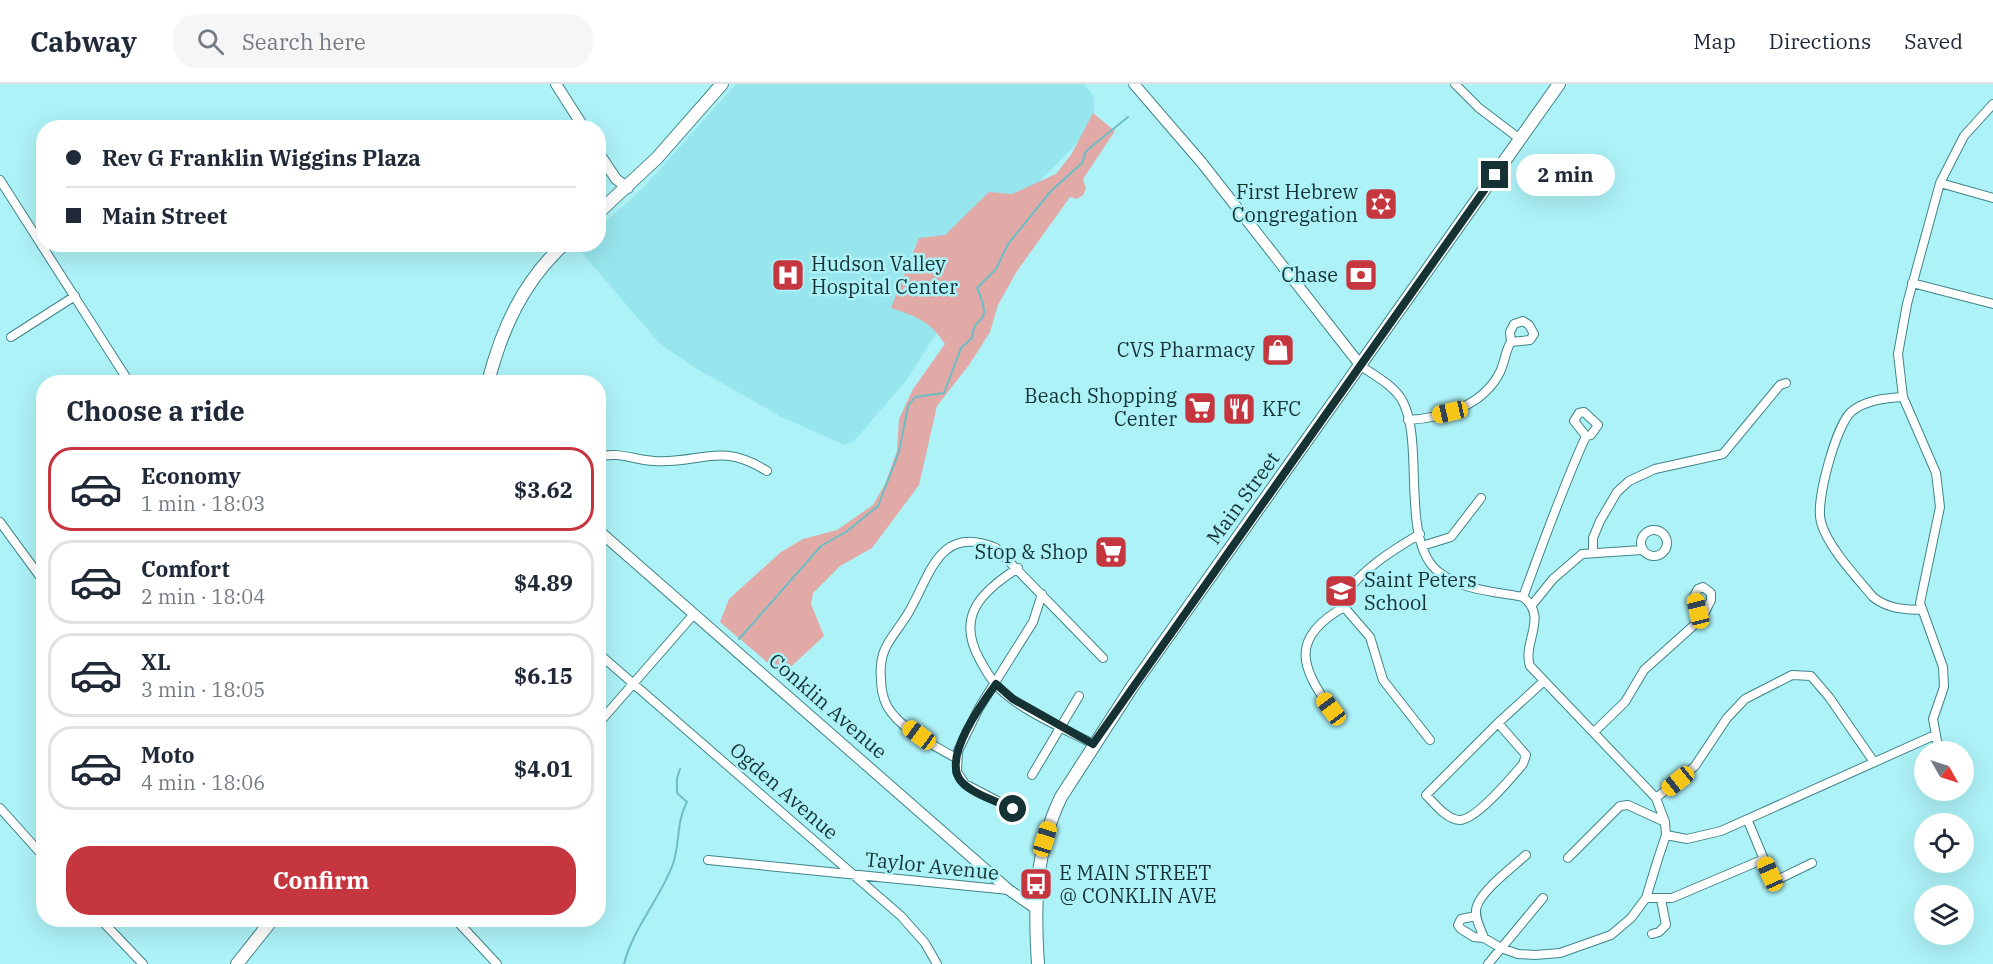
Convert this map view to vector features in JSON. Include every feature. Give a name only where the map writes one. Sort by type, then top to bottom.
[{"type":"main road","points":[[606,206],[628,188],[722,84]]},
{"type":"main road","name":"Main Street","points":[[1038,964],[1035,908],[1039,862],[1052,816],[1093,744],[1558,84]]},
{"type":"main road","points":[[490,375],[498,343],[513,308],[556,252]]},
{"type":"main road","points":[[237,964],[266,927]]},
{"type":"street","points":[[556,84],[579,120]]},
{"type":"street","points":[[1134,84],[1202,163],[1361,366],[1391,387],[1399,396],[1408,420],[1422,546],[1430,564],[1453,581],[1523,597],[1532,605],[1536,624],[1527,657],[1530,666],[1595,731],[1656,798],[1665,822],[1665,835],[1646,898],[1622,928],[1580,948],[1535,955],[1518,954],[1501,948],[1484,938],[1474,937],[1461,929],[1458,924],[1464,917],[1476,916]]},
{"type":"street","points":[[1455,84],[1479,108],[1520,139]]},
{"type":"street","points":[[1936,741],[1933,719],[1944,687],[1942,667],[1921,610],[1925,572],[1940,507],[1940,493],[1936,473],[1904,397],[1898,354],[1912,283],[1940,183],[1964,136],[1993,104]]},
{"type":"street","points":[[606,164],[616,179],[628,188]]},
{"type":"street","points":[[1940,183],[1993,198]]},
{"type":"street","points":[[1,184],[36,237]]},
{"type":"street","points":[[46,252],[125,375]]},
{"type":"street","points":[[1912,283],[1993,304]]},
{"type":"street","points":[[11,337],[75,297]]},
{"type":"street","points":[[1408,420],[1450,412],[1482,397],[1500,372],[1511,342]]},
{"type":"street","points":[[1593,552],[1593,538],[1600,521],[1617,492],[1629,481],[1655,469],[1723,454],[1780,385],[1786,383]]},
{"type":"street","points":[[1904,397],[1862,405],[1846,417],[1840,427],[1832,453],[1820,513],[1825,532],[1873,597],[1883,605],[1894,608],[1921,610]]},
{"type":"street","points":[[1523,597],[1542,553],[1555,505],[1586,436]]},
{"type":"street","points":[[606,456],[620,455],[656,461],[725,454],[747,460],[767,471]]},
{"type":"street","points":[[1422,546],[1451,537],[1481,498]]},
{"type":"street","points":[[0,522],[36,571]]},
{"type":"street","points":[[1420,534],[1391,551],[1360,576],[1342,598],[1344,607],[1370,637],[1383,680],[1430,740]]},
{"type":"street","name":"Conklin Avenue","points":[[606,537],[1009,890],[1035,908]]},
{"type":"street","points":[[956,758],[908,727],[887,706],[881,686],[879,665],[882,652],[910,610],[929,569],[947,550],[958,544],[981,542],[996,548],[1018,568],[1103,658]]},
{"type":"street","points":[[1532,605],[1553,579],[1581,554],[1642,550]]},
{"type":"street","points":[[1018,568],[999,580],[982,596],[970,622],[973,646],[996,684],[1013,699],[1093,744]]},
{"type":"street","points":[[1013,809],[965,784],[959,778],[956,758],[972,721],[1033,622],[1042,594]]},
{"type":"street","points":[[1331,709],[1310,678],[1304,657],[1314,631],[1344,607]]},
{"type":"street","points":[[606,715],[694,614]]},
{"type":"street","points":[[1595,731],[1626,702],[1644,670],[1702,618]]},
{"type":"street","name":"Ogden Avenue","points":[[606,660],[855,875],[907,923],[925,943],[937,964]]},
{"type":"street","points":[[1656,798],[1695,766],[1727,718],[1745,699],[1792,675],[1811,676],[1829,697],[1875,762]]},
{"type":"street","points":[[1498,723],[1526,755],[1523,764],[1475,814],[1460,820],[1451,818],[1426,795],[1498,723],[1544,681]]},
{"type":"street","points":[[1032,775],[1059,726],[1079,696]]},
{"type":"street","points":[[1665,835],[1676,839],[1700,838],[1748,821],[1935,735]]},
{"type":"street","points":[[1568,858],[1620,806],[1628,805],[1665,822]]},
{"type":"street","points":[[0,808],[36,848]]},
{"type":"street","points":[[1748,821],[1770,874],[1779,879],[1812,863]]},
{"type":"street","points":[[1484,938],[1476,916],[1476,906],[1526,855]]},
{"type":"street","points":[[1646,898],[1661,900],[1672,898],[1764,859]]},
{"type":"street","name":"Taylor Avenue","points":[[708,860],[1009,890]]},
{"type":"street","points":[[1488,964],[1543,898]]},
{"type":"street","points":[[1652,934],[1659,932],[1665,925],[1661,900]]},
{"type":"street","points":[[108,927],[143,964]]},
{"type":"street","points":[[463,927],[497,964]]},
{"type":"shaded area","name":"Hudson Valley Hospital Center","points":[[736,84],[1084,84],[1093,95],[1095,124],[1024,198],[905,382],[854,441],[844,445],[780,416],[697,369],[660,344],[581,252],[606,252],[606,222],[642,189]]},
{"type":"shaded area","points":[[1093,113],[1115,131],[1083,179],[1086,189],[1083,195],[1077,199],[1070,197],[1017,271],[998,305],[990,332],[969,365],[937,406],[919,485],[872,548],[840,566],[813,593],[811,604],[824,636],[782,675],[720,622],[729,599],[781,552],[803,539],[837,530],[873,505],[885,484],[897,451],[899,419],[913,389],[945,344],[934,330],[922,321],[891,308],[919,238],[945,235],[989,192],[1012,194],[1056,174],[1071,155]]},
{"type":"waterway","points":[[739,639],[821,546],[846,532],[878,506],[899,452],[908,406],[915,397],[944,393],[961,348],[972,338],[973,330],[984,315],[977,288],[996,269],[1008,244],[1051,191],[1082,163],[1086,151],[1128,117]]},
{"type":"waterway","points":[[624,964],[634,938],[673,864],[681,817],[687,802],[677,793],[677,778],[680,769]]},
{"type":"place","name":"First Hebrew Congregation","points":[[1381,204]]},
{"type":"place","name":"Hudson Valley Hospital Center","points":[[788,275]]},
{"type":"place","name":"Chase","points":[[1361,275]]},
{"type":"place","name":"CVS Pharmacy","points":[[1278,350]]},
{"type":"place","name":"Beach Shopping Center","points":[[1200,408]]},
{"type":"place","name":"KFC","points":[[1239,409]]},
{"type":"place","name":"Stop & Shop","points":[[1111,552]]},
{"type":"place","name":"Saint Peters School","points":[[1341,591]]},
{"type":"place","name":"E MAIN STREET @ CONKLIN AVE","points":[[1036,884]]},
{"type":"route","points":[[1013,809],[974,790],[959,778],[957,772],[958,751],[979,708],[996,684],[1001,691],[1013,699],[1093,744],[1495,175]]}]
